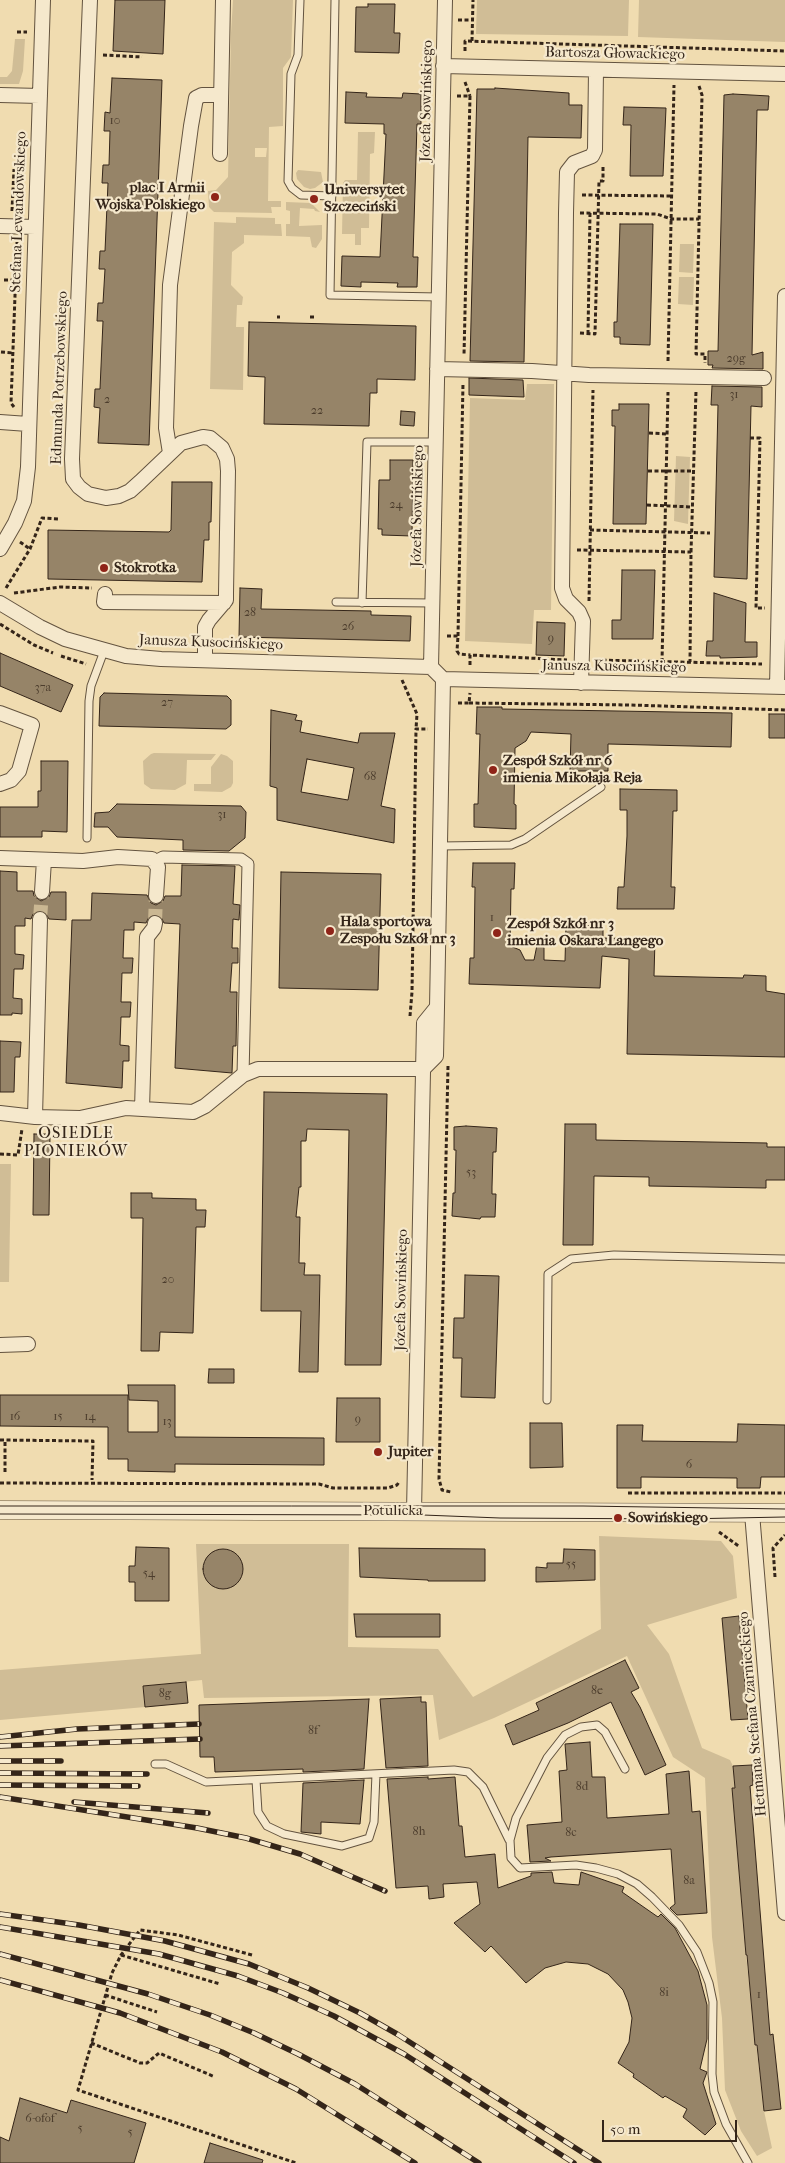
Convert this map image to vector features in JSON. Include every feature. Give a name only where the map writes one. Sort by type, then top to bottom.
[{"type":"street","name":"Stefana Lewandowskiego","points":[[0,549],[15,523],[24,501],[28,467],[43,0]]},
{"type":"street","name":"Edmunda Potrzebowskiego","points":[[90,0],[72,459],[73,479],[85,492],[106,498],[119,496],[130,490],[181,443],[203,437],[210,438],[217,443],[226,458],[228,471],[226,593],[224,603]]},
{"type":"street","points":[[220,154],[223,0]]},
{"type":"street","name":"Józefa Sowińskiego","points":[[431,667],[445,0]]},
{"type":"street","name":"Bartosza Głowackiego","points":[[443,66],[785,74]]},
{"type":"street","points":[[582,683],[583,621],[580,612],[566,599],[562,588],[563,333],[566,195],[567,172],[570,166],[574,162],[592,156],[595,150],[596,70]]},
{"type":"street","points":[[0,95],[40,96]]},
{"type":"street","points":[[170,453],[166,428],[170,285],[191,126],[196,98],[202,95],[221,95]]},
{"type":"street","points":[[6,226],[35,227]]},
{"type":"street","points":[[781,687],[778,665],[782,557],[785,296]]},
{"type":"street","points":[[437,369],[563,372],[590,375],[764,378]]},
{"type":"street","points":[[0,422],[28,424]]},
{"type":"street","points":[[100,591],[104,602],[224,603]]},
{"type":"street","name":"Janusza Kusocińskiego","points":[[0,603],[40,627],[65,639],[104,651],[142,658],[431,667]]},
{"type":"street","points":[[205,659],[207,622],[224,603]]},
{"type":"street","points":[[0,1113],[35,1117],[80,1118],[119,1109],[193,1112],[205,1106],[243,1075],[251,1071],[268,1068],[423,1069],[436,1056],[443,679],[431,667]]},
{"type":"street","name":"Janusza Kusocińskiego","points":[[443,679],[781,687]]},
{"type":"street","points":[[0,713],[32,725],[19,771],[11,780],[0,784]]},
{"type":"street","points":[[0,858],[83,861],[118,857],[155,861],[163,857],[241,859],[248,864],[243,1075]]},
{"type":"street","points":[[42,892],[44,860]]},
{"type":"street","points":[[155,861],[158,867],[156,896]]},
{"type":"street","points":[[35,1117],[40,919]]},
{"type":"street","points":[[142,1109],[147,937],[154,928],[155,923]]},
{"type":"street","name":"Józefa Sowińskiego","points":[[414,1511],[423,1069]]},
{"type":"street","points":[[0,1345],[28,1344]]},
{"type":"street","name":"Potulicka","points":[[0,1510],[785,1513]]},
{"type":"street","name":"Hetmana Stefana Czarnieckiego","points":[[752,1513],[781,1807],[785,1913]]},
{"type":"lane","points":[[300,0],[298,55],[291,74],[288,181],[292,188],[301,195],[332,196]]},
{"type":"lane","points":[[335,0],[330,295],[439,297]]},
{"type":"lane","points":[[362,602],[367,442],[436,442]]},
{"type":"lane","points":[[336,602],[432,603]]},
{"type":"lane","points":[[87,838],[89,701],[91,686],[104,651]]},
{"type":"lane","points":[[440,846],[511,845],[525,839],[601,787]]},
{"type":"lane","points":[[547,1400],[548,1274],[571,1260],[614,1255],[785,1259]]},
{"type":"lane","points":[[510,1840],[516,1818],[547,1758],[560,1740],[572,1730],[597,1725],[605,1732],[625,1769]]},
{"type":"lane","points":[[155,1764],[166,1764],[206,1782],[454,1770],[468,1772],[483,1787],[510,1840],[512,1858],[520,1868],[530,1869],[562,1865],[596,1868],[618,1874],[637,1884],[668,1912],[689,1938],[704,1968],[713,2002],[712,2074],[714,2092],[726,2124],[748,2163]]},
{"type":"lane","points":[[256,1780],[258,1812],[267,1826],[284,1834],[342,1846],[369,1838],[374,1822],[376,1774]]},
{"type":"path","points":[[472,41],[473,0]]},
{"type":"path","points":[[454,20],[472,20]]},
{"type":"path","points":[[18,32],[29,32]]},
{"type":"path","points":[[103,55],[142,57]]},
{"type":"path","points":[[464,81],[470,96]]},
{"type":"path","points":[[662,662],[674,85]]},
{"type":"path","points":[[699,85],[702,94],[696,354],[705,354],[705,368]]},
{"type":"path","points":[[563,333],[596,334],[598,181],[602,181],[603,162]]},
{"type":"path","points":[[6,226],[14,169]]},
{"type":"path","points":[[566,195],[672,196]]},
{"type":"path","points":[[566,213],[657,214],[671,219],[699,219]]},
{"type":"path","points":[[588,334],[590,213]]},
{"type":"path","points":[[4,280],[16,280]]},
{"type":"path","points":[[310,317],[315,318]]},
{"type":"path","points":[[1,352],[13,353]]},
{"type":"path","points":[[589,610],[593,384],[590,375]]},
{"type":"path","points":[[690,662],[696,386]]},
{"type":"path","points":[[649,433],[667,434]]},
{"type":"path","points":[[750,438],[760,438],[756,608],[779,608]]},
{"type":"path","points":[[648,471],[693,471]]},
{"type":"path","points":[[647,505],[692,507]]},
{"type":"path","points":[[6,588],[30,549],[42,518],[58,519]]},
{"type":"path","points":[[590,530],[710,533]]},
{"type":"path","points":[[562,549],[691,552]]},
{"type":"path","points":[[13,594],[60,587],[100,591]]},
{"type":"path","points":[[469,703],[470,655],[778,665]]},
{"type":"path","points":[[401,676],[417,714],[416,729]]},
{"type":"path","points":[[457,712],[458,703],[631,705],[785,710]]},
{"type":"path","points":[[449,1057],[439,1479],[442,1490],[459,1492]]},
{"type":"path","points":[[0,1154],[18,1155],[22,1128],[21,1114]]},
{"type":"path","points":[[0,1440],[93,1441],[92,1480]]},
{"type":"path","points":[[5,1440],[5,1472]]},
{"type":"path","points":[[0,1483],[319,1484],[333,1488],[379,1488],[397,1485],[401,1478]]},
{"type":"path","points":[[619,1493],[785,1493]]},
{"type":"path","points":[[773,1548],[785,1534]]},
{"type":"path","points":[[252,1955],[178,1935],[140,1930],[121,1955],[114,1968],[78,2090],[296,2163]]},
{"type":"path","points":[[121,1955],[220,1984]]},
{"type":"path","points":[[105,1995],[157,2012]]},
{"type":"path","points":[[92,2043],[140,2063],[147,2062],[159,2053],[215,2077]]},
{"type":"shaded area","points":[[233,0],[293,0],[291,57],[283,68],[283,126],[269,127],[268,201],[281,201],[281,207],[271,207],[272,213],[214,212],[209,207],[208,191],[216,190],[228,177]],"holes":[[[255,148],[267,148],[266,157],[255,157]]]},
{"type":"shaded area","points":[[477,0],[629,0],[628,36],[476,34]]},
{"type":"shaded area","points":[[639,0],[785,0],[785,42],[638,37]]},
{"type":"shaded area","points":[[15,39],[25,39],[23,71],[19,84],[0,84],[0,77],[7,77],[12,71]]},
{"type":"shaded area","points":[[358,132],[375,132],[374,153],[370,154],[369,228],[361,228],[361,245],[355,245],[355,234],[342,234],[343,183],[345,180],[357,180]]},
{"type":"shaded area","points":[[298,170],[321,172],[323,182],[315,188],[304,187],[297,179],[296,173]]},
{"type":"shaded area","points":[[286,202],[311,203],[320,212],[314,209],[300,208],[299,226],[322,225],[322,239],[316,248],[312,247],[310,237],[286,236],[286,224],[290,224],[290,211],[286,210]]},
{"type":"shaded area","points":[[236,217],[275,218],[275,224],[281,224],[282,236],[244,235],[244,243],[232,252],[231,285],[243,297],[242,305],[237,305],[236,327],[244,327],[243,390],[210,389],[214,222],[236,223]]},
{"type":"shaded area","points":[[680,244],[694,244],[693,273],[679,272]]},
{"type":"shaded area","points":[[679,277],[694,277],[693,305],[678,304]]},
{"type":"shaded area","points":[[527,384],[554,384],[551,610],[534,610],[532,644],[465,641],[470,398],[525,400]]},
{"type":"shaded area","points":[[676,456],[690,457],[688,524],[674,521]]},
{"type":"shaded area","points":[[151,754],[216,754],[211,760],[187,760],[186,784],[175,790],[151,789],[144,784],[143,761]]},
{"type":"shaded area","points":[[221,754],[233,761],[233,783],[231,787],[222,792],[194,791],[194,784],[211,784],[211,767]]},
{"type":"shaded area","points":[[0,1164],[11,1164],[9,1282],[0,1282]]},
{"type":"shaded area","points":[[599,1536],[721,1541],[733,1556],[737,1598],[647,1625],[669,1654],[702,1748],[730,1760],[733,1766],[735,1787],[732,1788],[746,1955],[764,2111],[772,2148],[757,2156],[741,2131],[725,2090],[722,2018],[712,1937],[705,1778],[673,1757],[627,1656],[494,1718],[439,1740],[433,1695],[204,1698],[202,1680],[143,1686],[145,1707],[0,1720],[0,1670],[201,1654],[196,1544],[349,1544],[348,1647],[438,1649],[473,1697],[601,1629]]},
{"type":"building","points":[[115,0],[165,0],[163,54],[113,51]]},
{"type":"building","points":[[368,4],[395,4],[394,33],[400,33],[399,53],[355,52],[356,7],[368,7]]},
{"type":"building","points":[[112,78],[162,80],[149,445],[98,443],[100,408],[94,407],[95,389],[100,389],[103,321],[97,321],[98,303],[103,303],[105,269],[99,269],[100,251],[105,251],[108,183],[102,183],[103,165],[109,165],[110,131],[104,131],[105,112],[110,113]]},
{"type":"building","points":[[495,88],[569,93],[569,105],[582,105],[581,138],[528,137],[524,362],[470,361],[477,89]]},
{"type":"building","points":[[346,92],[367,93],[366,97],[402,98],[403,93],[421,94],[421,124],[417,124],[413,257],[418,257],[417,287],[397,287],[398,283],[361,282],[361,287],[341,286],[342,256],[380,257],[386,134],[384,134],[384,124],[345,123]]},
{"type":"building","points":[[724,95],[769,96],[768,110],[757,110],[752,355],[763,352],[763,369],[712,368],[713,365],[708,365],[708,351],[718,351]]},
{"type":"building","points":[[624,107],[666,108],[663,176],[630,176],[631,125],[623,125]]},
{"type":"building","points":[[620,224],[653,224],[650,345],[620,344],[620,337],[614,337],[614,322],[617,322]]},
{"type":"building","points":[[249,322],[416,326],[415,380],[377,379],[377,393],[370,393],[369,426],[264,424],[265,377],[248,376]]},
{"type":"building","points":[[469,378],[523,380],[524,397],[469,395]]},
{"type":"building","points":[[712,386],[762,387],[762,407],[751,406],[747,579],[714,577],[718,405],[711,405]]},
{"type":"building","points":[[619,404],[649,404],[646,524],[613,524],[615,426],[612,426],[612,410],[619,410]]},
{"type":"building","points":[[401,411],[415,412],[414,426],[400,425]]},
{"type":"building","points":[[390,460],[413,460],[412,536],[382,535],[382,529],[378,529],[379,480],[390,480]]},
{"type":"building","points":[[172,482],[212,482],[211,522],[209,522],[209,540],[204,540],[202,582],[48,579],[48,530],[169,532],[171,530]]},
{"type":"building","points":[[622,570],[655,570],[653,639],[612,639],[612,620],[621,620]]},
{"type":"building","points":[[240,588],[262,589],[261,609],[371,611],[371,615],[411,616],[410,641],[239,637]]},
{"type":"building","points":[[714,593],[746,603],[745,642],[757,642],[757,657],[720,658],[720,656],[706,656],[707,641],[713,641]]},
{"type":"building","points":[[537,622],[565,623],[564,656],[536,655]]},
{"type":"building","points":[[0,653],[73,685],[61,712],[0,686]]},
{"type":"building","points":[[104,693],[227,696],[231,700],[231,725],[226,729],[99,726],[100,697]]},
{"type":"building","points":[[477,707],[732,713],[731,747],[608,744],[608,771],[570,771],[571,734],[531,732],[526,741],[515,748],[514,804],[516,805],[516,829],[474,827],[474,804],[478,804],[480,734],[476,734]]},
{"type":"building","points":[[271,710],[297,715],[295,720],[302,721],[300,732],[358,743],[360,733],[395,733],[381,806],[395,809],[394,843],[277,820],[277,788],[270,786]],"holes":[[[307,759],[354,768],[348,800],[301,792]]]},
{"type":"building","points":[[769,714],[785,714],[785,738],[769,738]]},
{"type":"building","points":[[41,761],[68,761],[67,832],[42,831],[42,837],[0,837],[0,807],[38,807],[38,791],[41,791]]},
{"type":"building","points":[[620,789],[677,790],[677,811],[673,811],[671,887],[675,887],[674,909],[617,909],[618,887],[624,887],[627,836],[627,810],[620,810]]},
{"type":"building","points":[[117,804],[241,806],[246,812],[245,838],[229,851],[183,850],[183,840],[117,837],[108,827],[94,827],[95,813],[109,812]]},
{"type":"building","points":[[473,863],[515,863],[514,889],[511,889],[510,946],[520,950],[525,960],[534,960],[537,945],[544,945],[544,960],[565,961],[566,925],[603,926],[603,938],[655,939],[654,976],[743,978],[744,975],[766,976],[766,991],[785,994],[785,1057],[627,1054],[629,959],[602,956],[600,988],[469,984],[470,958],[474,958],[475,887],[472,887]]},
{"type":"building","points":[[182,865],[235,866],[233,904],[240,905],[239,920],[233,919],[232,948],[238,948],[238,963],[232,963],[230,992],[237,992],[236,1046],[233,1046],[232,1073],[175,1068],[180,924],[164,923],[161,917],[156,914],[149,917],[146,923],[134,922],[134,930],[124,930],[123,958],[133,958],[132,973],[122,973],[121,1002],[131,1002],[130,1017],[121,1017],[120,1045],[129,1046],[129,1061],[123,1061],[122,1088],[66,1083],[72,920],[91,920],[92,893],[147,895],[151,903],[156,905],[163,901],[165,896],[181,896]]},
{"type":"building","points":[[0,871],[17,872],[17,891],[33,891],[34,896],[41,901],[49,897],[51,892],[66,892],[66,920],[49,919],[45,912],[40,910],[33,914],[31,919],[25,918],[25,926],[15,926],[15,954],[24,955],[23,969],[14,969],[13,998],[22,999],[22,1014],[0,1015]]},
{"type":"building","name":"Hala sportowa Zespołu Szkół nr 3","points":[[281,872],[381,874],[378,990],[279,988]]},
{"type":"building","points":[[0,1041],[21,1042],[20,1057],[15,1057],[14,1092],[0,1092]]},
{"type":"building","points":[[264,1092],[387,1094],[381,1365],[345,1365],[349,1130],[307,1129],[306,1141],[301,1141],[301,1187],[299,1187],[296,1217],[300,1217],[299,1263],[305,1263],[304,1275],[320,1275],[318,1372],[299,1372],[301,1311],[261,1311]]},
{"type":"building","points":[[565,1124],[596,1124],[596,1140],[767,1143],[767,1147],[785,1147],[785,1180],[766,1180],[766,1188],[649,1186],[649,1177],[594,1176],[593,1245],[563,1245]]},
{"type":"building","points":[[454,1127],[497,1128],[496,1152],[493,1152],[492,1187],[492,1194],[496,1194],[495,1217],[481,1217],[480,1219],[452,1216],[453,1193],[455,1193],[456,1150],[454,1150]]},
{"type":"building","points":[[34,1134],[50,1134],[49,1215],[33,1215]]},
{"type":"building","points":[[131,1193],[152,1193],[152,1198],[196,1199],[196,1210],[206,1210],[205,1227],[196,1227],[193,1333],[160,1332],[159,1351],[141,1351],[143,1218],[131,1218]]},
{"type":"building","points":[[465,1275],[499,1276],[495,1398],[461,1397],[462,1358],[453,1358],[454,1318],[464,1318]]},
{"type":"building","points":[[209,1369],[234,1369],[234,1383],[208,1383]]},
{"type":"building","points":[[128,1385],[175,1385],[175,1437],[324,1438],[324,1465],[175,1464],[175,1472],[128,1471],[128,1459],[108,1459],[108,1427],[0,1426],[0,1395],[128,1395],[128,1432],[158,1432],[158,1401],[129,1400]]},
{"type":"building","points":[[337,1398],[380,1398],[380,1442],[336,1442]]},
{"type":"building","points":[[530,1423],[562,1423],[563,1467],[530,1468]]},
{"type":"building","points":[[738,1424],[785,1425],[785,1477],[761,1477],[760,1488],[737,1488],[737,1478],[641,1477],[641,1488],[617,1488],[617,1425],[643,1425],[642,1441],[737,1442]]},
{"type":"building","points":[[136,1547],[169,1548],[169,1601],[135,1601],[135,1582],[129,1582],[129,1566],[135,1566]]},
{"type":"building","points":[[359,1548],[485,1549],[485,1581],[428,1581],[360,1577]]},
{"type":"building","points":[[223,1549],[237,1555],[243,1569],[237,1583],[223,1589],[209,1583],[203,1569],[209,1555]]},
{"type":"building","points":[[564,1549],[595,1550],[595,1580],[536,1582],[536,1567],[547,1568],[547,1563],[563,1563]]},
{"type":"building","points":[[354,1614],[440,1614],[440,1637],[356,1637]]},
{"type":"building","points":[[739,1616],[748,1719],[731,1720],[722,1618]]},
{"type":"building","points":[[625,1660],[639,1688],[631,1692],[640,1707],[666,1765],[645,1775],[611,1702],[568,1723],[513,1745],[505,1725],[539,1710],[536,1703]]},
{"type":"building","points":[[186,1682],[188,1703],[145,1707],[143,1686]]},
{"type":"building","points":[[421,1697],[421,1702],[426,1702],[428,1766],[386,1768],[380,1699]]},
{"type":"building","points":[[369,1699],[364,1769],[303,1772],[303,1769],[215,1772],[214,1757],[200,1757],[199,1705]]},
{"type":"building","points":[[590,1742],[592,1777],[605,1777],[607,1818],[669,1814],[666,1774],[689,1771],[692,1812],[700,1811],[707,1913],[677,1915],[670,1908],[675,1904],[671,1849],[551,1857],[545,1858],[551,1861],[530,1862],[527,1825],[562,1822],[559,1771],[567,1770],[565,1744]]},
{"type":"building","points":[[752,1765],[753,1785],[750,1786],[770,2035],[773,2034],[781,2109],[764,2111],[746,1955],[732,1788],[735,1788],[733,1766]]},
{"type":"building","points":[[428,1777],[428,1779],[455,1777],[459,1826],[462,1826],[465,1857],[495,1854],[498,1888],[531,1876],[531,1873],[552,1872],[554,1883],[579,1885],[581,1872],[624,1887],[622,1892],[658,1917],[661,1914],[675,1928],[698,1971],[707,2005],[707,2039],[700,2069],[707,2072],[703,2083],[716,2124],[705,2135],[683,2117],[687,2109],[665,2096],[663,2098],[633,2077],[634,2074],[618,2063],[629,2042],[632,2018],[623,1990],[608,1974],[588,1964],[566,1962],[545,1968],[526,1983],[491,1946],[485,1952],[454,1923],[480,1904],[477,1882],[443,1884],[444,1897],[429,1899],[428,1886],[396,1888],[387,1779]]},
{"type":"building","points":[[364,1780],[360,1824],[321,1822],[321,1834],[301,1832],[303,1783]]},
{"type":"building","points":[[20,2098],[67,2113],[71,2100],[146,2123],[134,2163],[0,2163],[0,2137],[9,2141]]},
{"type":"building","points":[[210,2143],[263,2160],[262,2163],[204,2163]]},
{"type":"tunnel","points":[[40,919],[42,892]]},
{"type":"tunnel","points":[[155,923],[156,896]]},
{"type":"tram line","points":[[0,1506],[583,1506],[785,1509]]},
{"type":"tram line","points":[[0,1514],[423,1515],[500,1518],[681,1519],[785,1517]]},
{"type":"railway","points":[[0,1737],[77,1729],[199,1724]]},
{"type":"railway","points":[[0,1746],[200,1739]]},
{"type":"railway","points":[[0,1761],[61,1761]]},
{"type":"railway","points":[[0,1773],[147,1774]]},
{"type":"railway","points":[[0,1785],[138,1786]]},
{"type":"railway","points":[[0,1797],[197,1828],[246,1838],[300,1854],[385,1891]]},
{"type":"railway","points":[[74,1802],[208,1813]]},
{"type":"railway","points":[[0,1914],[79,1925],[165,1941],[249,1964],[308,1988],[360,2013],[397,2034],[599,2163]]},
{"type":"railway","points":[[0,1927],[159,1954],[238,1976],[283,1993],[334,2016],[404,2054],[574,2163]]},
{"type":"railway","points":[[0,1954],[148,1994],[210,2015],[254,2033],[355,2084],[479,2163]]},
{"type":"railway","points":[[0,1980],[120,2013],[222,2052],[296,2089],[415,2163]]},
{"type":"place","name":"plac I Armii Wojska Polskiego","points":[[215,197]]},
{"type":"place","name":"Uniwersytet Szczeciński","points":[[314,199]]},
{"type":"place","name":"Stokrotka","points":[[104,568]]},
{"type":"place","name":"Zespół Szkół nr 6 imienia Mikołaja Reja","points":[[493,770]]},
{"type":"place","name":"Hala sportowa Zespołu Szkół nr 3","points":[[330,931]]},
{"type":"place","name":"Zespół Szkół nr 3 imienia Oskara Langego","points":[[497,933]]},
{"type":"place","name":"Jupiter","points":[[378,1452]]},
{"type":"place","name":"Sowińskiego","points":[[618,1518]]},
{"type":"district","name":"OSIEDLE PIONIERÓW","points":[[76,1143]]}]
